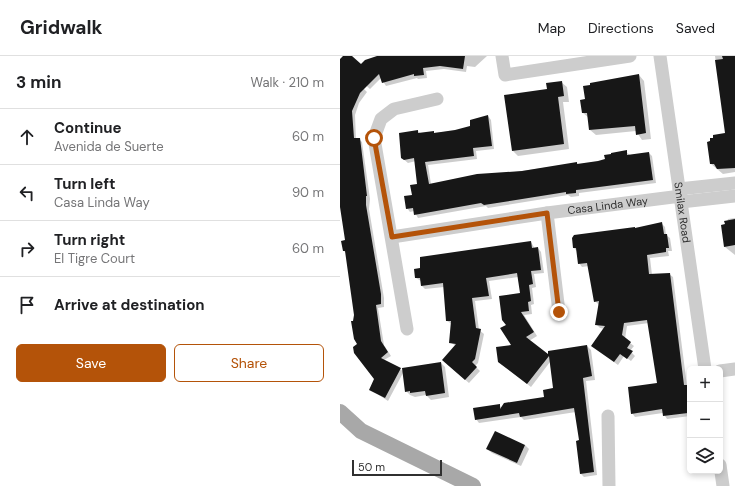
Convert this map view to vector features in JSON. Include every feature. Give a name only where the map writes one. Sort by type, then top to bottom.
[{"type":"main road","points":[[340,412],[361,431],[449,480],[473,486]]},
{"type":"main road","points":[[340,427],[361,431]]},
{"type":"street","points":[[502,56],[505,75],[630,56]]},
{"type":"street","name":"Smilax Road","points":[[660,56],[705,366]]},
{"type":"street","points":[[407,329],[374,138],[381,119],[394,109],[437,100]]},
{"type":"street","points":[[680,196],[735,183]]},
{"type":"street","points":[[680,196],[735,196]]},
{"type":"street","name":"Casa Linda Way","points":[[392,237],[547,213],[680,196]]},
{"type":"street","points":[[547,213],[559,312]]},
{"type":"street","points":[[723,371],[735,369]]},
{"type":"street","points":[[608,416],[609,486]]},
{"type":"street","points":[[721,474],[723,486]]},
{"type":"building","points":[[343,56],[352,56],[361,64],[365,60],[377,56],[465,56],[463,69],[440,66],[423,68],[424,75],[414,76],[414,74],[382,83],[379,74],[360,93],[352,111],[354,138],[360,138],[367,196],[366,205],[381,294],[381,304],[376,305],[381,341],[388,352],[381,358],[401,368],[385,398],[369,390],[374,379],[354,353],[353,347],[357,344],[354,339],[351,321],[353,321],[354,315],[345,251],[343,251],[341,241],[345,240],[340,207],[340,59]]},
{"type":"building","points":[[722,56],[735,56],[735,168],[717,169],[714,164],[710,164],[707,142],[710,141],[710,138],[713,138],[713,135],[725,133],[715,60],[723,59]]},
{"type":"building","points":[[639,74],[646,133],[636,135],[635,126],[589,130],[587,113],[582,113],[580,100],[585,99],[583,86],[590,85],[590,83]]},
{"type":"building","points":[[562,81],[564,96],[558,97],[564,144],[512,151],[504,95],[547,89],[546,83]]},
{"type":"building","points":[[488,115],[492,146],[473,148],[474,156],[425,162],[429,184],[477,174],[522,171],[577,162],[577,164],[598,161],[605,159],[604,155],[627,150],[627,155],[649,152],[653,180],[576,190],[576,193],[566,194],[566,192],[484,205],[481,203],[414,215],[413,208],[406,209],[404,196],[412,195],[410,185],[417,184],[414,158],[404,160],[401,158],[399,133],[418,130],[418,133],[434,131],[434,133],[455,130],[470,126],[470,120]]},
{"type":"building","points":[[735,219],[735,245],[724,247],[721,225],[725,224],[724,221]]},
{"type":"building","points":[[662,222],[664,234],[667,234],[669,248],[666,248],[666,252],[647,255],[649,274],[670,273],[684,385],[687,385],[687,413],[663,416],[662,409],[631,414],[628,387],[657,383],[647,320],[624,323],[622,335],[631,342],[627,348],[633,351],[627,359],[620,354],[614,362],[591,346],[605,326],[595,325],[599,301],[594,302],[587,263],[578,264],[576,248],[573,248],[572,238],[574,235],[635,228]]},
{"type":"building","points":[[531,241],[532,248],[538,247],[541,270],[531,271],[533,284],[529,285],[531,301],[528,302],[529,311],[521,312],[534,332],[526,337],[548,354],[548,351],[587,345],[592,376],[583,378],[594,472],[580,474],[576,441],[579,440],[574,408],[520,417],[519,413],[475,420],[473,408],[500,404],[500,409],[504,403],[544,397],[543,390],[553,388],[549,356],[527,384],[498,362],[496,347],[511,345],[500,328],[506,325],[502,320],[499,296],[520,293],[517,273],[486,278],[489,296],[472,298],[476,328],[481,329],[475,359],[472,362],[477,367],[465,380],[442,360],[456,344],[449,343],[451,321],[446,321],[443,283],[421,286],[420,278],[415,278],[414,269],[420,268],[420,257]]},
{"type":"building","points":[[441,362],[445,393],[426,396],[425,391],[410,393],[410,391],[405,392],[402,368]]},
{"type":"building","points":[[495,431],[525,445],[517,463],[486,449]]},
{"type":"route","points":[[374,138],[392,237],[547,213],[559,312]]}]
